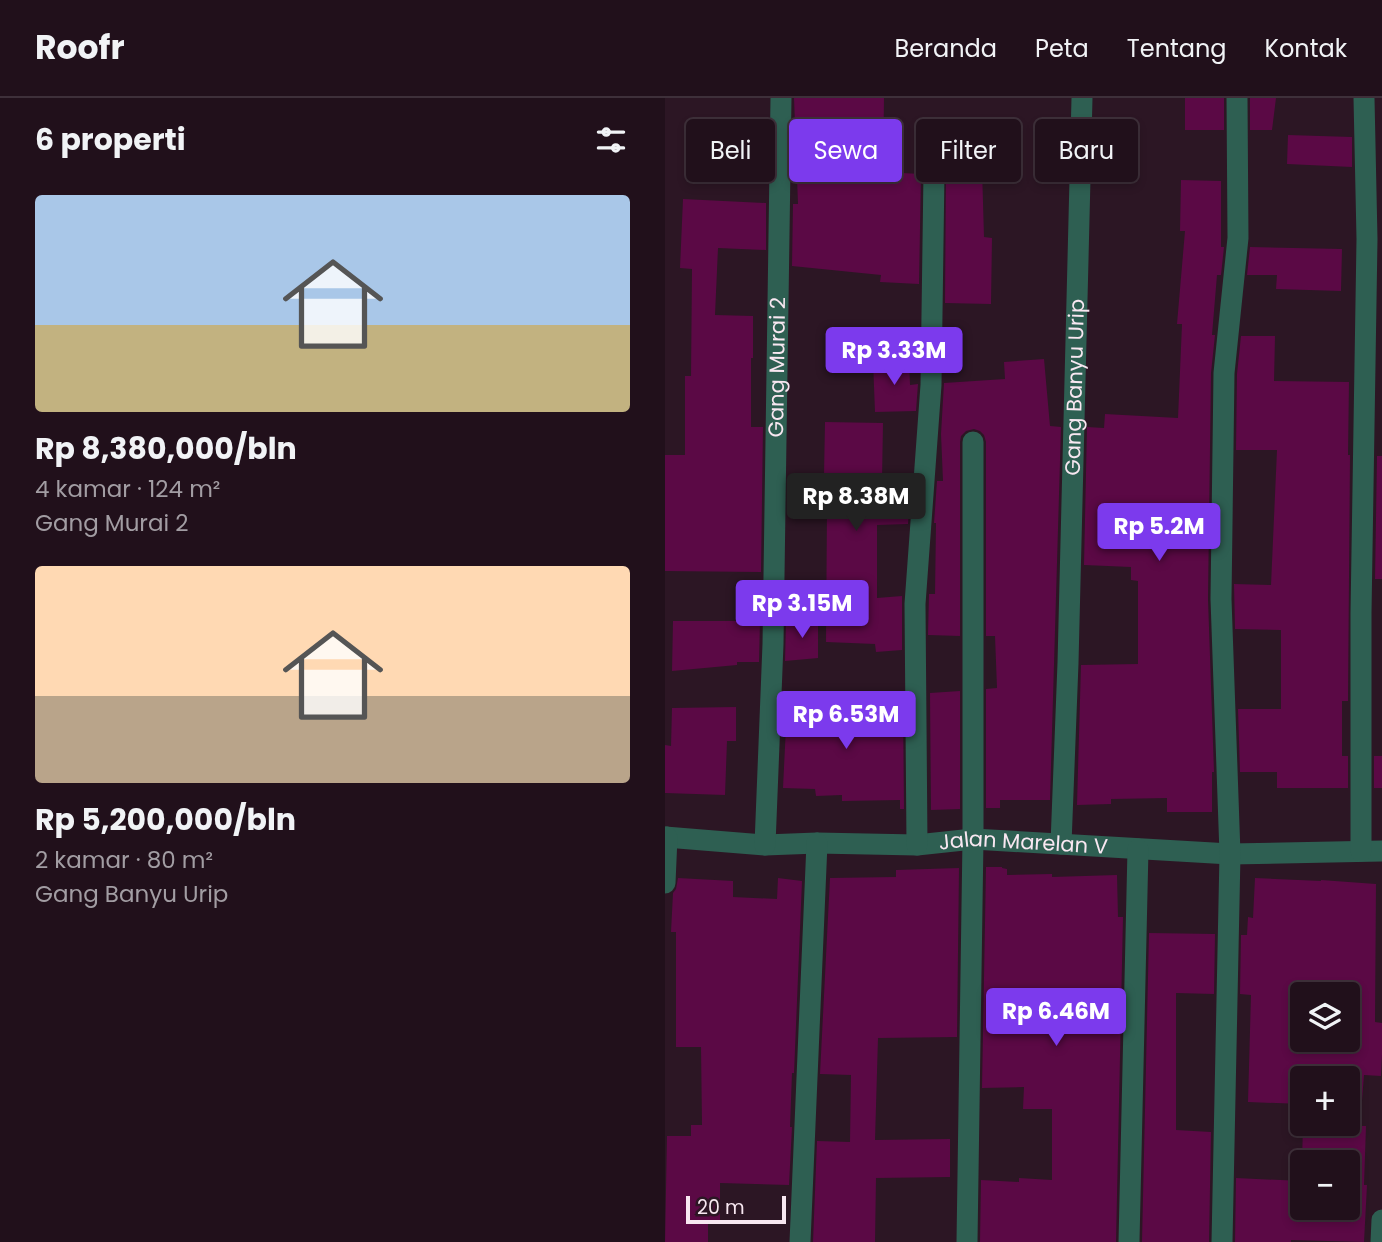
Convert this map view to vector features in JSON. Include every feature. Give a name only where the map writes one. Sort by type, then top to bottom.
[{"type":"street","name":"Gang Murai 2","points":[[765,845],[774,630],[781,98]]},
{"type":"street","name":"Gang Banyu Urip","points":[[1061,844],[1082,98]]},
{"type":"street","points":[[1222,1242],[1230,854],[1221,599],[1224,373],[1238,237],[1237,98]]},
{"type":"street","points":[[1370,105],[1367,239],[1373,400],[1371,851]]},
{"type":"street","points":[[917,845],[915,604],[931,385],[934,182]]},
{"type":"street","points":[[967,1242],[973,839],[973,442]]},
{"type":"street","name":"Jalan Marelan V","points":[[666,837],[765,845],[917,845],[973,839],[1230,854],[1371,851]]},
{"type":"street","points":[[665,883],[666,837]]},
{"type":"street","points":[[800,1242],[817,843]]},
{"type":"street","points":[[1129,1242],[1138,849]]},
{"type":"street","points":[[1381,1242],[1382,1220]]},
{"type":"building","points":[[794,98],[884,98],[884,119],[795,119]]},
{"type":"building","points":[[1185,98],[1224,98],[1224,130],[1185,130]]},
{"type":"building","points":[[1250,98],[1276,98],[1272,130],[1250,130]]},
{"type":"building","points":[[1288,135],[1352,137],[1352,167],[1287,164]]},
{"type":"building","points":[[902,173],[916,174],[916,182],[921,182],[919,284],[880,282],[881,275],[792,266],[793,204],[798,204],[797,182],[902,182]]},
{"type":"building","points":[[1181,180],[1221,181],[1221,247],[1224,247],[1221,275],[1217,275],[1211,373],[1208,599],[1214,772],[1212,812],[1167,812],[1167,798],[1111,799],[1111,804],[1077,805],[1081,665],[1138,664],[1138,581],[1131,580],[1131,567],[1084,565],[1087,427],[1104,428],[1105,414],[1178,418],[1182,324],[1177,324],[1185,231],[1180,231]]},
{"type":"building","points":[[946,182],[982,182],[984,237],[992,238],[991,304],[945,303]]},
{"type":"building","points":[[683,199],[766,203],[766,250],[718,248],[715,315],[753,316],[751,427],[763,427],[761,572],[665,571],[665,455],[685,455],[685,376],[691,376],[692,269],[680,268]]},
{"type":"building","points":[[1250,247],[1342,249],[1341,291],[1276,289],[1277,275],[1247,275]]},
{"type":"building","points":[[1241,336],[1275,336],[1274,381],[1349,382],[1348,701],[1342,701],[1342,756],[1348,756],[1348,788],[1277,788],[1277,772],[1240,772],[1238,709],[1281,709],[1281,630],[1235,629],[1234,584],[1271,585],[1277,450],[1236,450],[1237,374]]},
{"type":"building","points":[[1044,359],[1050,426],[1061,427],[1050,800],[1000,800],[1000,808],[986,808],[986,689],[997,688],[995,636],[986,636],[986,442],[984,435],[974,429],[966,431],[960,442],[960,636],[928,635],[929,594],[935,594],[934,523],[937,481],[943,481],[941,434],[944,383],[1005,379],[1004,362]]},
{"type":"building","points":[[909,360],[910,385],[918,384],[916,411],[875,412],[873,361]]},
{"type":"building","points":[[825,422],[883,423],[882,481],[911,481],[908,524],[877,525],[877,598],[902,596],[902,650],[876,652],[875,644],[826,642],[827,506],[788,505],[789,475],[824,475]]},
{"type":"building","points":[[1377,456],[1382,456],[1382,579],[1375,579]]},
{"type":"building","points":[[673,621],[760,621],[759,662],[737,662],[737,665],[672,671]]},
{"type":"building","points":[[786,621],[818,621],[818,658],[785,661]]},
{"type":"building","points":[[960,691],[960,809],[931,810],[930,693]]},
{"type":"building","points":[[903,702],[904,809],[900,809],[900,800],[842,801],[842,795],[816,796],[815,789],[783,788],[787,706],[849,706]]},
{"type":"building","points":[[736,707],[736,741],[727,741],[725,795],[665,793],[665,745],[671,746],[672,708]]},
{"type":"building","points":[[1374,756],[1382,756],[1382,788],[1374,788]]},
{"type":"building","points":[[986,867],[1002,867],[1007,869],[1007,875],[1117,875],[1118,917],[1123,917],[1116,1242],[980,1242],[981,1180],[1052,1180],[1052,1109],[1023,1109],[1024,1087],[982,1088]]},
{"type":"building","points":[[959,868],[957,1037],[878,1038],[875,1140],[950,1139],[950,1177],[876,1178],[875,1242],[813,1242],[817,1141],[850,1142],[851,1075],[820,1074],[830,878],[896,877],[896,870]]},
{"type":"building","points":[[678,878],[733,881],[733,897],[777,899],[778,878],[802,881],[789,1185],[720,1183],[720,1223],[708,1222],[708,1242],[665,1242],[667,1136],[691,1136],[691,1125],[702,1125],[701,1047],[676,1047],[676,932],[671,932],[673,893]]},
{"type":"building","points":[[1255,878],[1376,884],[1375,1022],[1382,1023],[1381,1076],[1364,1075],[1360,1126],[1360,1066],[1290,1066],[1290,1104],[1248,1102],[1251,995],[1240,994],[1241,935],[1247,935],[1248,917],[1253,918]]},
{"type":"building","points":[[1149,933],[1215,934],[1214,994],[1176,993],[1176,1130],[1211,1132],[1209,1242],[1142,1242]]},
{"type":"building","points":[[1360,1126],[1366,1126],[1364,1242],[1235,1242],[1236,1178],[1290,1180],[1290,1220],[1360,1220],[1360,1150],[1302,1150],[1303,1136],[1360,1136]]}]
